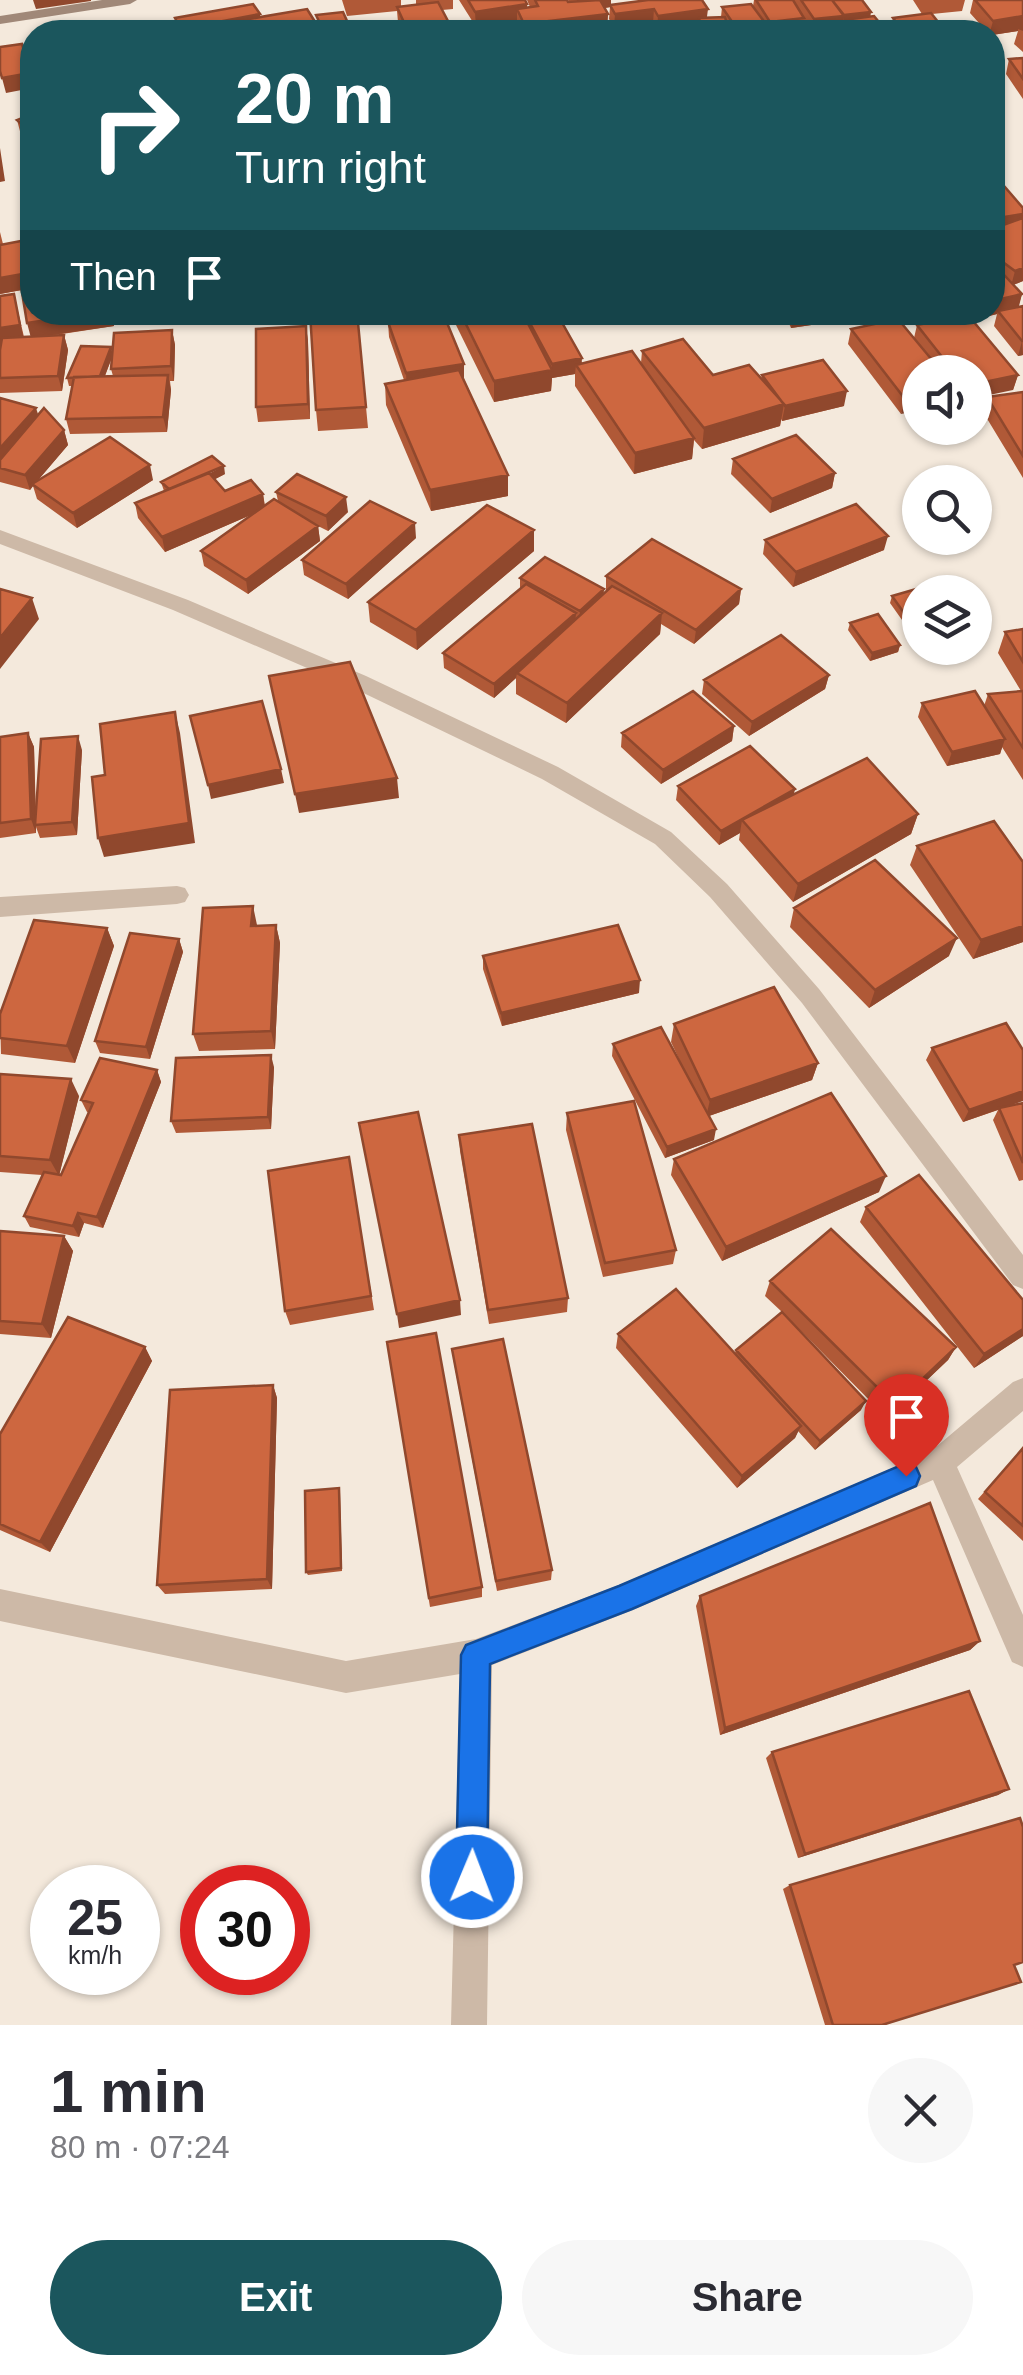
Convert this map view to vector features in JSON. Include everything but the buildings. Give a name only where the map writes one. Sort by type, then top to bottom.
[{"type":"street","points":[[0,20],[130,0]]},
{"type":"street","points":[[0,537],[115,577],[391,696],[570,781],[665,840],[748,924],[842,1036],[959,1197],[1023,1276]]},
{"type":"street","points":[[0,907],[177,894]]},
{"type":"street","points":[[0,1605],[346,1677],[476,1655],[622,1599],[940,1462],[1023,1392]]},
{"type":"street","points":[[940,1462],[1023,1651]]},
{"type":"street","points":[[469,2025],[476,1655]]},
{"type":"route","points":[[472,1877],[476,1655],[622,1599],[906,1476]]}]
